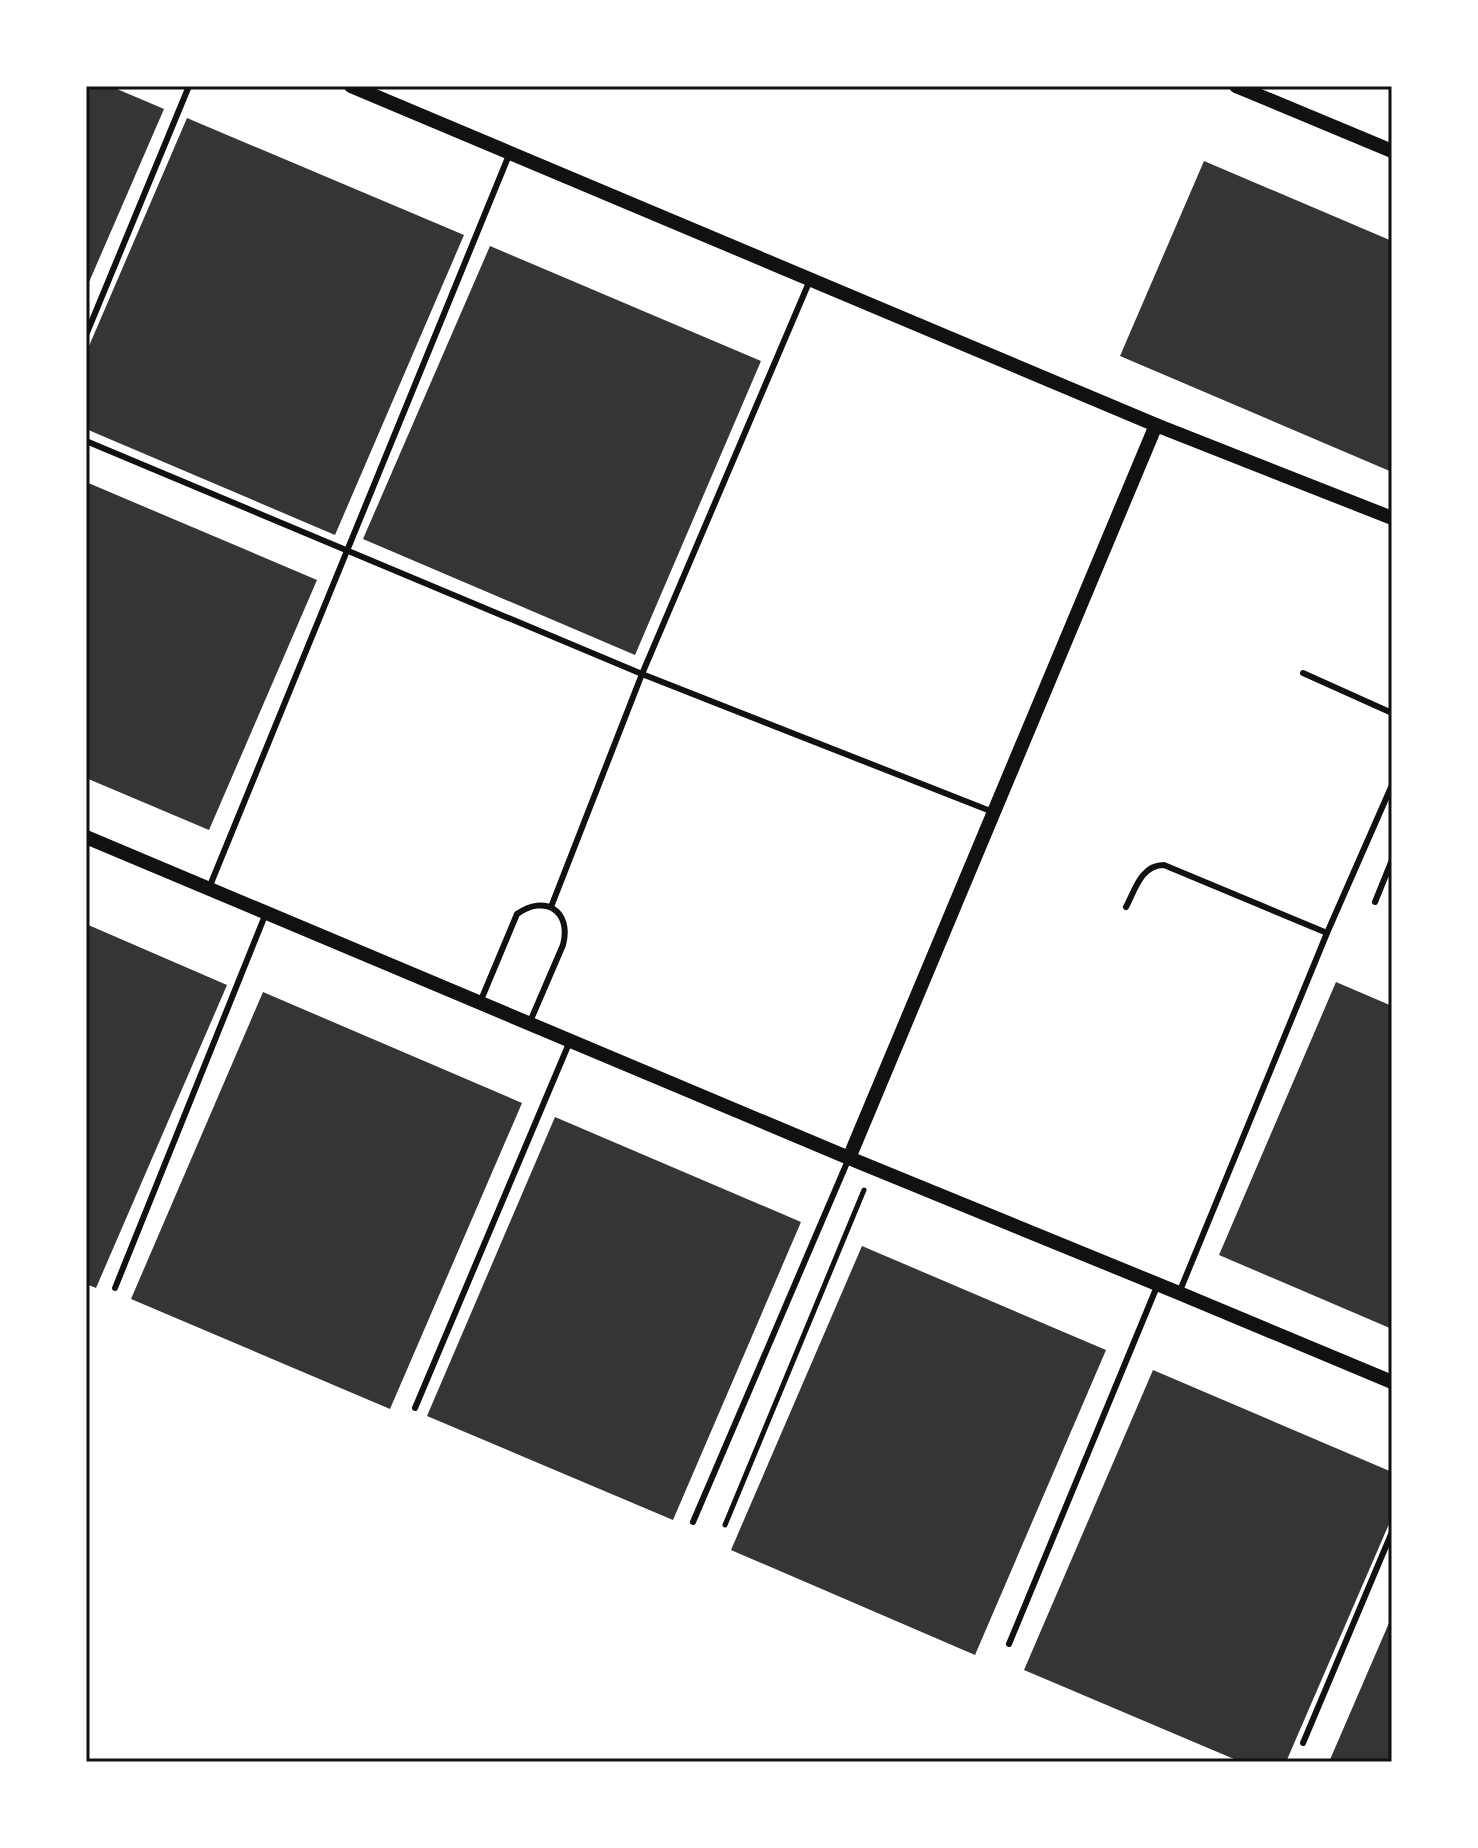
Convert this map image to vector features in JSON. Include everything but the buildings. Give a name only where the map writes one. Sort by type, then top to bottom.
[{"type":"street","points":[[351,86],[1156,425],[1392,518]]},
{"type":"street","points":[[1236,86],[1392,151]]},
{"type":"street","points":[[849,1158],[1156,425]]},
{"type":"street","points":[[86,837],[1392,1382]]},
{"type":"lane","points":[[86,335],[189,86]]},
{"type":"lane","points":[[209,888],[510,153]]},
{"type":"lane","points":[[551,907],[642,674],[810,280]]},
{"type":"lane","points":[[86,441],[642,674],[994,812]]},
{"type":"lane","points":[[1303,673],[1392,713]]},
{"type":"lane","points":[[1179,1293],[1327,933],[1392,785]]},
{"type":"lane","points":[[1375,902],[1392,860]]},
{"type":"lane","points":[[1126,907],[1146,869],[1164,865],[1327,933]]},
{"type":"lane","points":[[480,1003],[517,914],[539,904],[551,907],[565,923],[566,934],[529,1024]]},
{"type":"lane","points":[[115,1288],[266,913]]},
{"type":"lane","points":[[415,1408],[570,1041]]},
{"type":"lane","points":[[693,1522],[849,1158]]},
{"type":"lane","points":[[1009,1644],[1158,1284]]},
{"type":"lane","points":[[1303,1743],[1392,1532]]},
{"type":"path","points":[[725,1525],[874,1167]]}]
